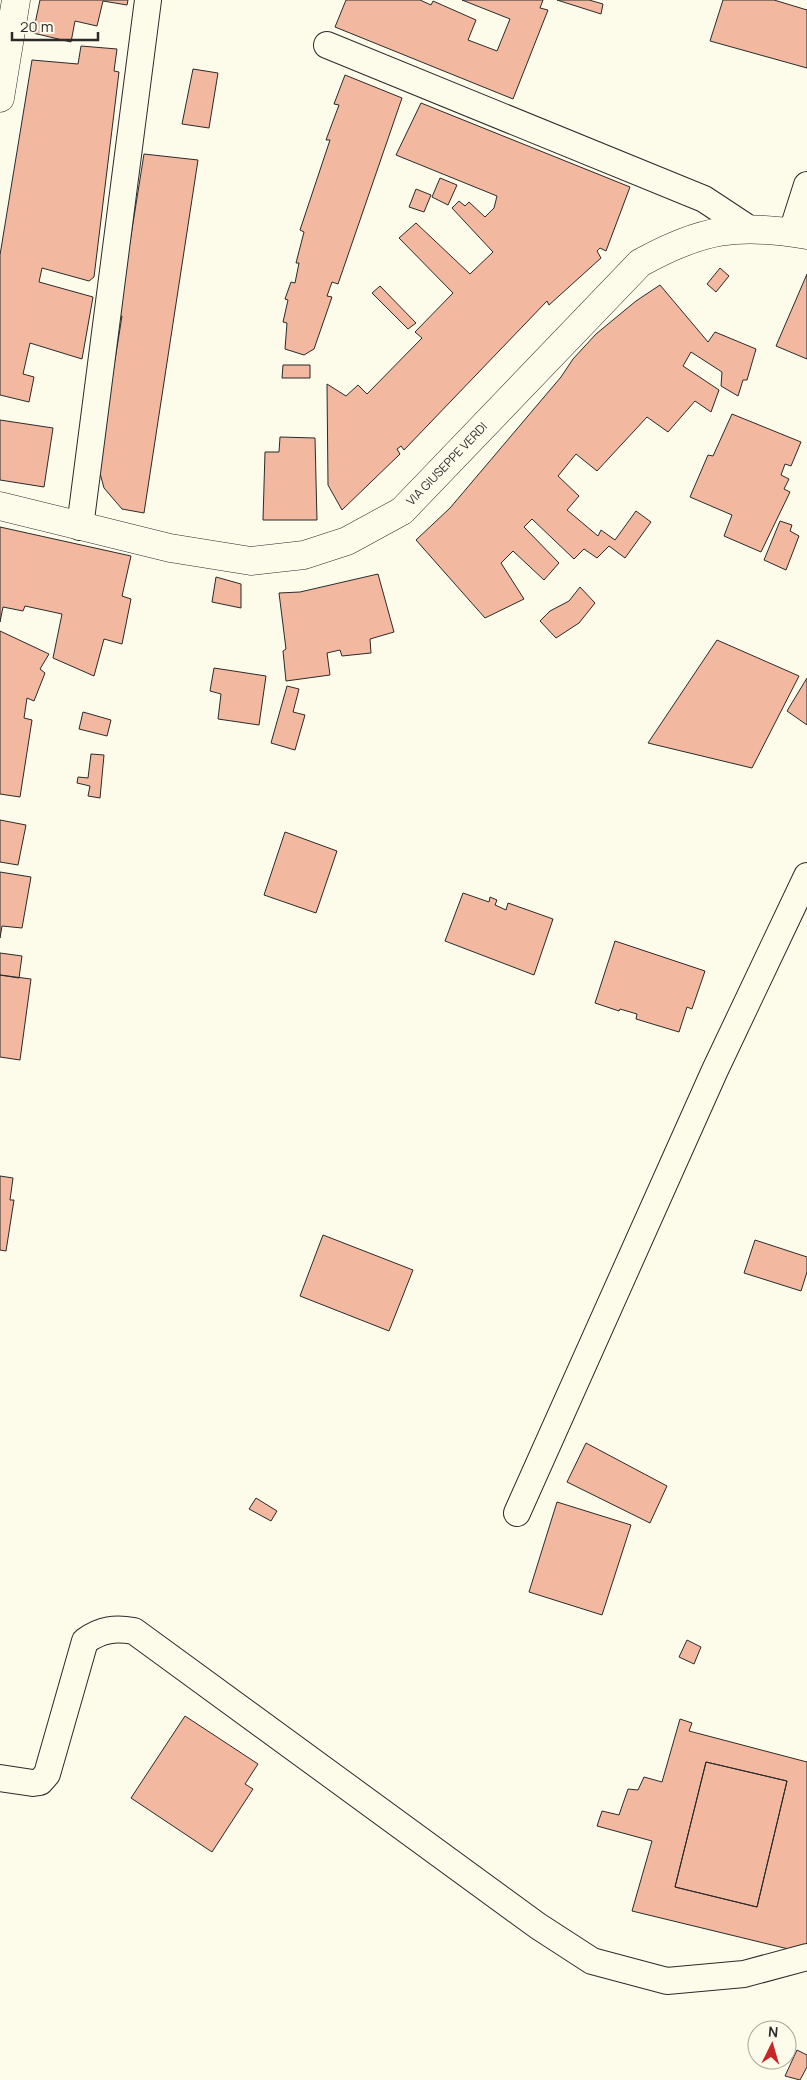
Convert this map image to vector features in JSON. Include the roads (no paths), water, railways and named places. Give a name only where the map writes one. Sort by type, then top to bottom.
[{"type":"street","points":[[0,98],[16,0]]},
{"type":"street","points":[[80,527],[148,0]]},
{"type":"street","points":[[327,45],[704,199],[751,230]]},
{"type":"street","points":[[800,234],[807,185]]},
{"type":"street","name":"VIA GIUSEPPE VERDI","points":[[0,506],[80,527],[191,552],[251,561],[304,556],[347,541],[402,510],[640,263],[674,245],[719,231],[773,229],[800,234]]},
{"type":"street","points":[[517,1513],[715,1070],[807,876]]},
{"type":"street","points":[[0,1778],[33,1783],[40,1782],[47,1774],[85,1641],[97,1632],[116,1628],[134,1631],[538,1926],[592,1962],[667,1980],[744,1974],[807,1957]]}]
